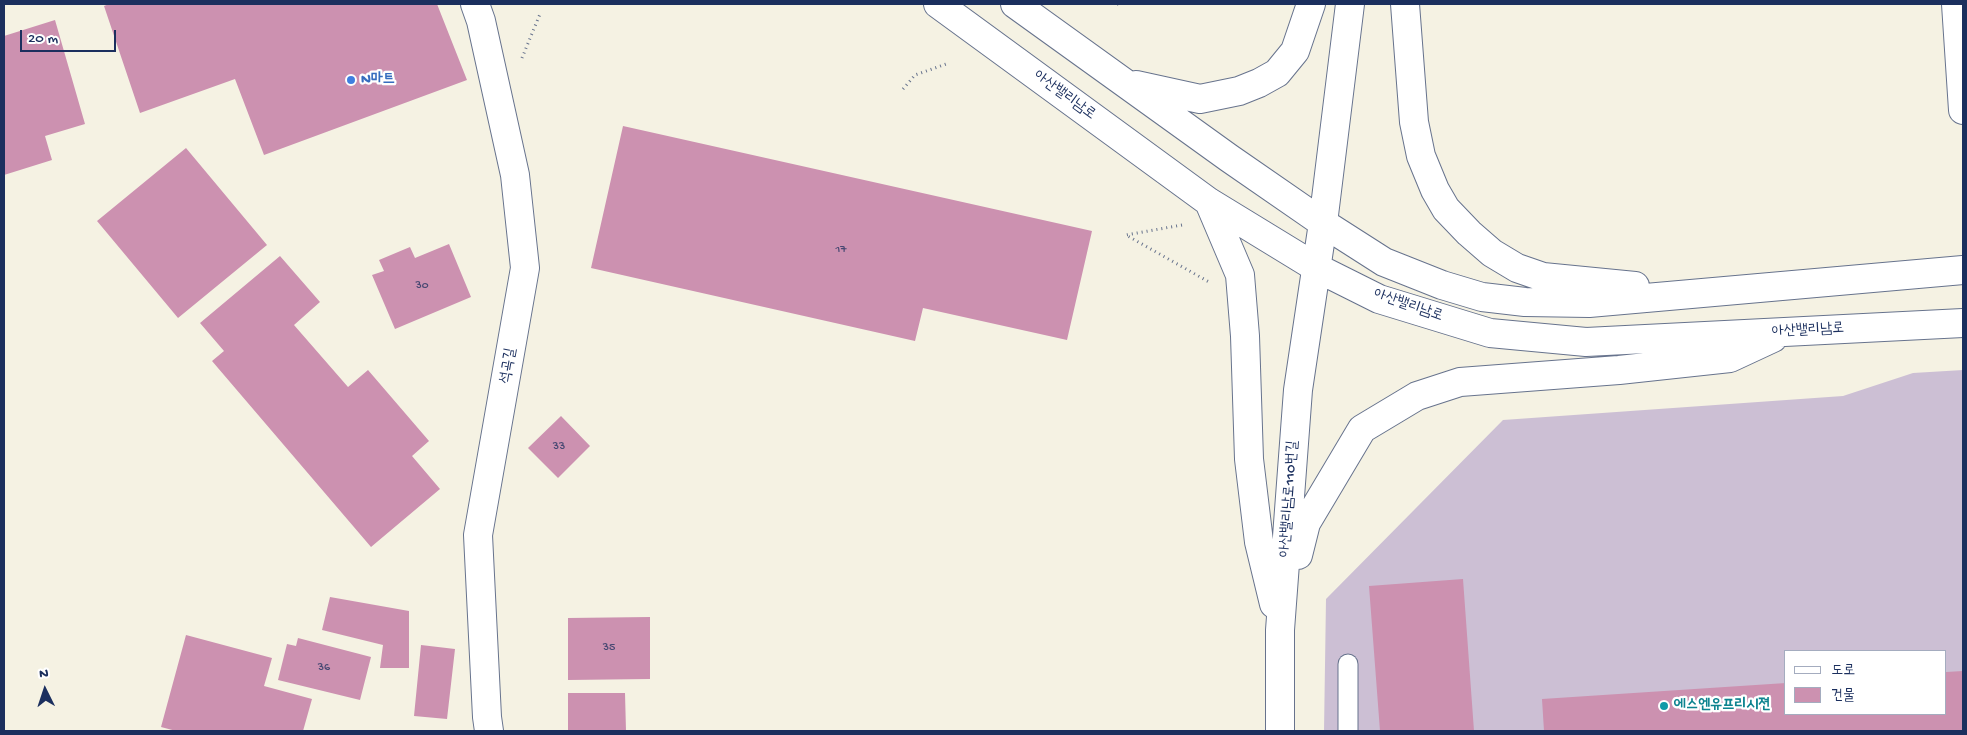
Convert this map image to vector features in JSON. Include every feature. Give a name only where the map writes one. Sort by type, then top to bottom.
[{"type":"street","name":"석곡길","points":[[475,4],[486,40],[516,175],[526,268],[478,535],[487,717],[490,731]]},
{"type":"street","name":"아산밸리남로","points":[[938,4],[1208,202],[1317,268],[1379,299],[1490,333],[1586,342],[1963,323]]},
{"type":"street","name":"아산밸리남로","points":[[1015,4],[1323,223],[1384,262],[1442,285],[1482,296],[1525,302],[1589,303],[1963,270]]},
{"type":"street","points":[[1125,83],[1200,99],[1239,91],[1259,83],[1277,73],[1295,51],[1310,4]]},
{"type":"street","name":"아산밸리남로110번길","points":[[1280,731],[1280,630],[1298,390],[1317,268],[1350,4]]},
{"type":"street","points":[[1405,4],[1413,114],[1421,156],[1435,190],[1446,209],[1469,233],[1492,253],[1517,268],[1543,277],[1701,293]]},
{"type":"street","points":[[1956,4],[1963,110]]},
{"type":"street","points":[[1208,202],[1240,275],[1245,336],[1249,459],[1259,542],[1280,630]]},
{"type":"street","points":[[1280,630],[1306,523],[1362,430],[1417,396],[1460,382],[1619,370],[1730,358],[1786,332]]},
{"type":"lane","points":[[1348,664],[1348,731]]},
{"type":"path","points":[[903,89],[916,75],[949,63]]},
{"type":"path","points":[[1182,225],[1126,235],[1214,285]]},
{"type":"shaded area","points":[[1963,370],[1963,731],[1324,731],[1326,599],[1503,420],[1843,396],[1913,373]]},
{"type":"building","name":"N마트","points":[[109,4],[437,4],[467,80],[264,155],[235,79],[140,113],[104,6]]},
{"type":"building","points":[[55,20],[85,124],[45,136],[52,160],[4,175],[4,36]]},
{"type":"building","points":[[623,126],[1092,231],[1067,340],[923,308],[915,341],[591,268]]},
{"type":"building","points":[[186,148],[267,245],[178,318],[97,221]]},
{"type":"building","points":[[449,244],[471,297],[395,329],[372,275],[384,271],[379,260],[410,247],[415,258]]},
{"type":"building","points":[[280,256],[320,302],[294,325],[348,387],[368,370],[429,441],[412,456],[440,489],[371,547],[212,361],[224,351],[200,323]]},
{"type":"building","points":[[561,416],[590,446],[558,478],[528,448]]},
{"type":"building","points":[[1463,579],[1474,731],[1380,731],[1369,586]]},
{"type":"building","points":[[330,597],[409,611],[409,668],[380,668],[383,645],[322,630]]},
{"type":"building","points":[[650,617],[650,679],[568,680],[568,618]]},
{"type":"building","points":[[186,635],[272,658],[264,686],[312,699],[303,731],[176,731],[161,727]]},
{"type":"building","points":[[298,638],[371,657],[360,700],[278,680],[287,644],[296,646]]},
{"type":"building","points":[[421,645],[455,649],[447,719],[414,716]]},
{"type":"building","name":"에스엔유프리시젼","points":[[1963,671],[1963,731],[1544,731],[1542,699],[1784,683],[1784,715],[1947,715],[1947,672]]},
{"type":"building","points":[[568,693],[625,693],[626,731],[568,731]]},
{"type":"place","name":"N마트","points":[[351,80]]},
{"type":"place","name":"에스엔유프리시젼","points":[[1664,706]]}]
